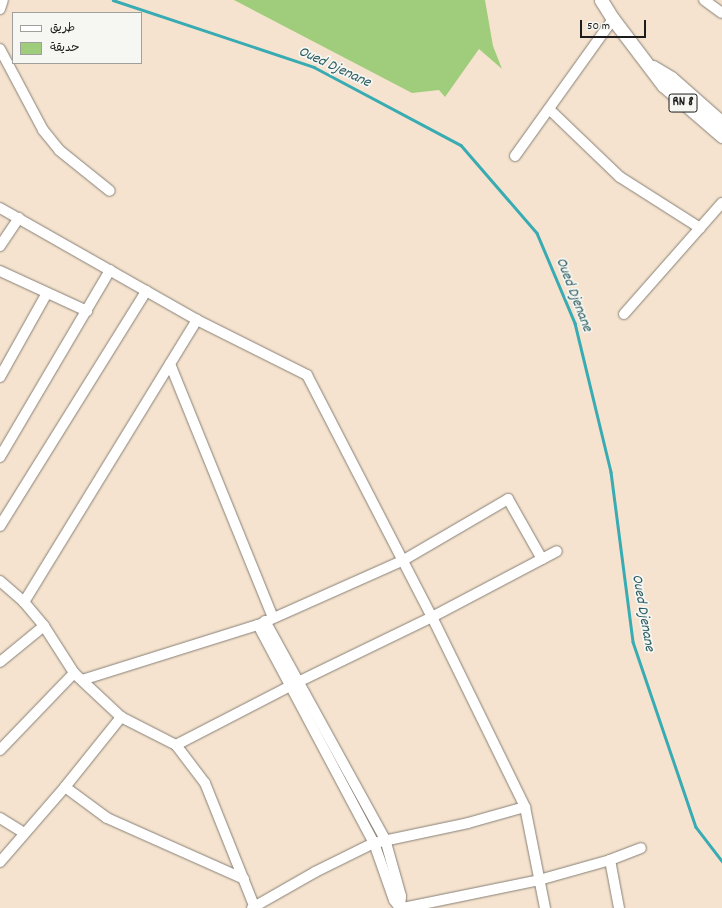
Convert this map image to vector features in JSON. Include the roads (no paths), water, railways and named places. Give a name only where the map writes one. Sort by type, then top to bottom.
[{"type":"main road","name":"RN 8","points":[[601,0],[613,19],[663,85],[722,136]]},
{"type":"main road","name":"RN 8","points":[[648,64],[671,78],[722,121]]},
{"type":"street","points":[[0,9],[3,0]]},
{"type":"street","points":[[704,0],[722,13]]},
{"type":"street","points":[[515,156],[613,19]]},
{"type":"street","points":[[0,49],[43,130],[59,150],[110,191]]},
{"type":"street","points":[[549,109],[620,177],[700,228]]},
{"type":"street","points":[[624,314],[722,203]]},
{"type":"street","points":[[0,208],[197,320],[307,375],[432,617],[525,807],[545,908]]},
{"type":"street","points":[[0,246],[19,218]]},
{"type":"street","points":[[0,457],[110,270]]},
{"type":"street","points":[[0,271],[87,311]]},
{"type":"street","points":[[0,526],[146,291]]},
{"type":"street","points":[[0,377],[47,293]]},
{"type":"street","points":[[24,602],[197,320]]},
{"type":"street","points":[[170,364],[265,621],[294,684],[374,843],[394,900],[401,908]]},
{"type":"street","points":[[0,750],[78,676],[265,621],[402,561],[508,499],[542,559]]},
{"type":"street","points":[[176,745],[294,684],[432,617],[557,551]]},
{"type":"street","points":[[0,581],[24,602],[44,626],[78,676],[121,717],[176,745],[205,783],[254,907],[315,872],[374,843],[385,839],[468,823],[525,807]]},
{"type":"street","points":[[0,662],[44,626]]},
{"type":"street","points":[[294,684],[385,839],[401,896],[401,908]]},
{"type":"street","points":[[0,862],[65,787],[121,717]]},
{"type":"street","points":[[65,787],[107,818],[244,879]]},
{"type":"street","points":[[0,818],[24,833]]},
{"type":"street","points":[[401,908],[539,880],[610,860],[641,848]]},
{"type":"street","points":[[610,860],[619,908]]},
{"type":"waterway","name":"Oued Djenane","points":[[113,0],[314,67],[461,145],[537,233],[575,323],[611,472],[633,642],[696,827],[722,861]]}]
